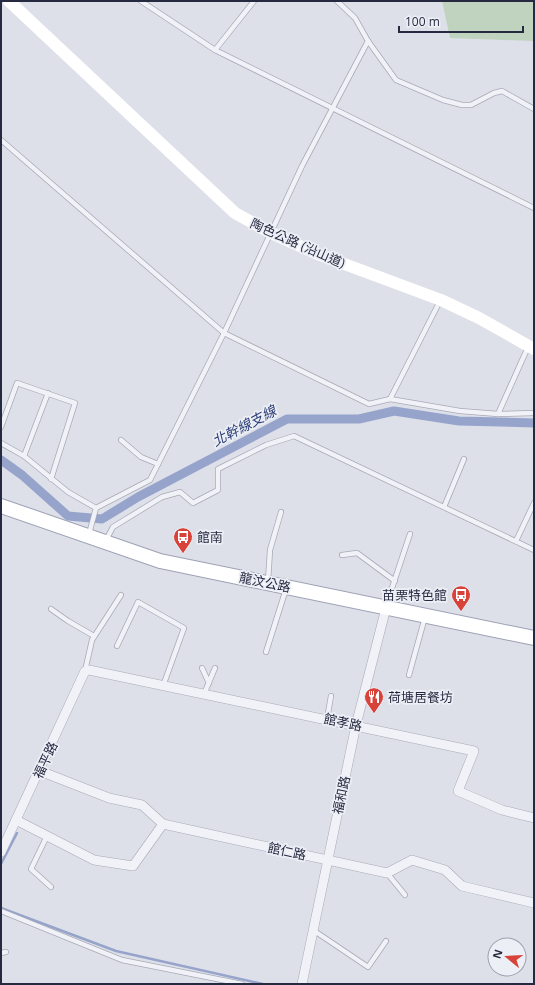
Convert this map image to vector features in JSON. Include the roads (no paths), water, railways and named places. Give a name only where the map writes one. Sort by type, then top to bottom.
[{"type":"main road","name":"陶色公路 (沿山道)","points":[[9,1],[234,213],[271,233],[320,255],[441,300],[479,318],[531,347]]},
{"type":"main road","name":"龍汶公路","points":[[1,506],[160,561],[534,638]]},
{"type":"street","name":"福和路","points":[[302,984],[356,725],[386,608]]},
{"type":"street","name":"館孝路","points":[[87,671],[327,719],[474,751],[458,791],[502,810],[534,818]]},
{"type":"street","name":"福平路","points":[[1,852],[87,671]]},
{"type":"street","points":[[16,820],[94,860],[133,866],[163,824],[142,805],[109,798],[40,771]]},
{"type":"street","name":"館仁路","points":[[163,824],[387,873]]},
{"type":"street","points":[[387,873],[412,860],[445,870],[462,886],[534,903]]},
{"type":"lane","points":[[140,1],[215,50],[534,208]]},
{"type":"lane","points":[[215,50],[254,1]]},
{"type":"lane","points":[[337,1],[355,18],[368,41],[396,80],[443,100],[462,105],[471,105],[494,93],[502,92],[534,109]]},
{"type":"lane","points":[[89,536],[96,508],[150,480],[224,333],[302,166],[368,41]]},
{"type":"lane","points":[[1,140],[224,333],[369,404],[390,399],[460,411],[498,414],[534,413]]},
{"type":"lane","points":[[390,399],[441,300]]},
{"type":"lane","points":[[498,414],[531,347]]},
{"type":"lane","points":[[1,427],[17,383],[75,403],[51,479]]},
{"type":"lane","points":[[24,456],[48,393]]},
{"type":"lane","points":[[105,542],[113,527],[162,497],[180,492],[193,503],[218,490],[218,468],[266,445],[294,436],[534,550]]},
{"type":"lane","points":[[121,440],[141,457],[158,464]]},
{"type":"lane","points":[[1,443],[24,456],[68,492],[96,508]]},
{"type":"lane","points":[[444,507],[464,459]]},
{"type":"lane","points":[[516,541],[534,503]]},
{"type":"lane","points":[[268,583],[270,550],[281,512]]},
{"type":"lane","points":[[386,608],[410,534]]},
{"type":"lane","points":[[342,555],[357,552],[395,581]]},
{"type":"lane","points":[[266,652],[286,587]]},
{"type":"lane","points":[[87,671],[92,640],[121,595]]},
{"type":"lane","points":[[117,646],[138,602],[184,628],[163,686]]},
{"type":"lane","points":[[51,609],[94,636]]},
{"type":"lane","points":[[409,675],[425,616]]},
{"type":"lane","points":[[202,668],[209,683]]},
{"type":"lane","points":[[204,694],[215,668]]},
{"type":"lane","points":[[327,719],[331,696]]},
{"type":"lane","points":[[47,836],[31,869],[50,887]]},
{"type":"lane","points":[[387,873],[405,895]]},
{"type":"lane","points":[[1,911],[122,960],[242,984]]},
{"type":"lane","points":[[313,930],[368,967],[386,941]]},
{"type":"waterway","name":"北幹線支線","points":[[1,460],[22,475],[68,516],[102,519],[138,497],[287,419],[359,419],[394,411],[459,421],[534,423]]},
{"type":"waterway","points":[[1,864],[17,833]]},
{"type":"waterway","points":[[1,908],[116,951],[263,984]]},
{"type":"place","name":"館南","points":[[183,554]]},
{"type":"place","name":"苗栗特色館","points":[[461,612]]},
{"type":"place","name":"荷塘居餐坊","points":[[374,714]]}]
